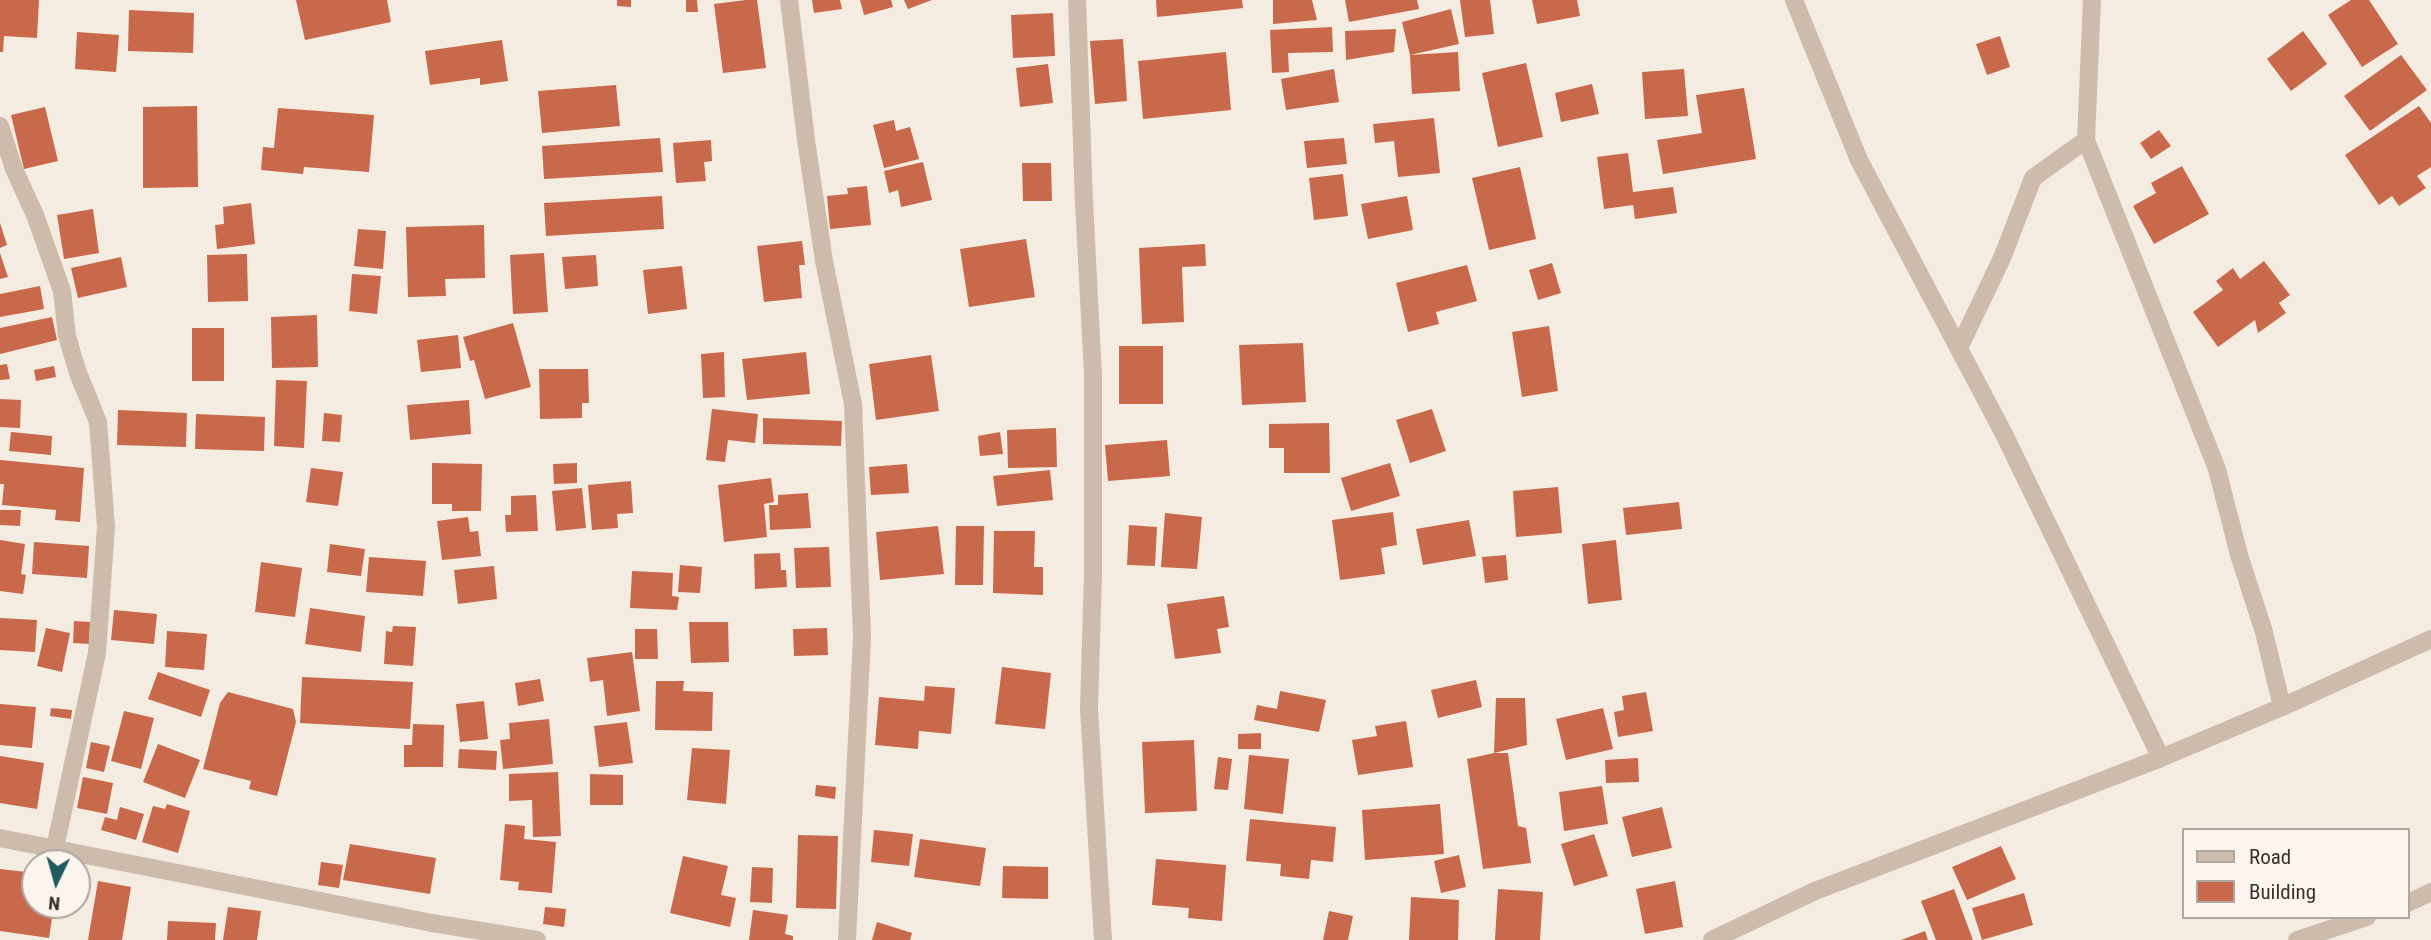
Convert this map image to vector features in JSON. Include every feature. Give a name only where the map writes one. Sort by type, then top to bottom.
[{"type":"street","points":[[789,0],[824,261],[853,404],[862,637],[847,940]]},
{"type":"street","points":[[1077,0],[1093,375],[1093,573],[1089,709],[1103,940]]},
{"type":"street","points":[[1794,0],[1859,160],[2004,433],[2161,758]]},
{"type":"street","points":[[2092,0],[2086,140],[2217,468],[2239,555],[2264,632],[2282,707]]},
{"type":"street","points":[[0,126],[62,291],[67,336],[78,373],[98,422],[106,527],[97,653],[55,848]]},
{"type":"street","points":[[1959,348],[2002,258],[2033,178],[2086,140]]},
{"type":"street","points":[[1712,940],[1815,891],[2161,758],[2282,707],[2431,639]]},
{"type":"street","points":[[0,838],[432,923],[537,940]]},
{"type":"street","points":[[2410,902],[2431,892]]},
{"type":"street","points":[[2297,940],[2361,919]]},
{"type":"building","points":[[0,0],[39,0],[37,38],[4,36],[3,52],[0,52]]},
{"type":"building","points":[[296,0],[387,0],[391,22],[305,40]]},
{"type":"building","points":[[617,0],[631,0],[631,7],[617,6]]},
{"type":"building","points":[[686,0],[697,0],[698,12],[686,12]]},
{"type":"building","points":[[757,0],[766,68],[723,73],[714,4]]},
{"type":"building","points":[[812,0],[840,0],[842,9],[814,13]]},
{"type":"building","points":[[860,0],[891,0],[893,7],[864,15]]},
{"type":"building","points":[[904,0],[932,0],[908,9]]},
{"type":"building","points":[[1156,0],[1242,0],[1243,8],[1157,17]]},
{"type":"building","points":[[1273,0],[1312,0],[1317,20],[1273,24]]},
{"type":"building","points":[[1345,0],[1417,0],[1419,9],[1349,22]]},
{"type":"building","points":[[1460,0],[1490,0],[1494,34],[1465,37]]},
{"type":"building","points":[[1532,0],[1577,0],[1580,16],[1537,24]]},
{"type":"building","points":[[2351,0],[2369,0],[2398,44],[2362,67],[2328,15]]},
{"type":"building","points":[[1451,9],[1459,44],[1410,55],[1402,22]]},
{"type":"building","points":[[129,10],[194,13],[193,53],[128,51]]},
{"type":"building","points":[[1053,13],[1055,56],[1013,58],[1011,15]]},
{"type":"building","points":[[1332,27],[1333,52],[1288,53],[1289,72],[1272,73],[1270,30]]},
{"type":"building","points":[[1396,29],[1394,52],[1346,60],[1345,31]]},
{"type":"building","points":[[2303,31],[2327,64],[2291,91],[2267,59]]},
{"type":"building","points":[[77,32],[119,35],[116,72],[75,69]]},
{"type":"building","points":[[2000,36],[2010,67],[1987,75],[1976,44]]},
{"type":"building","points":[[1123,39],[1127,101],[1095,104],[1090,41]]},
{"type":"building","points":[[502,40],[508,81],[480,85],[480,78],[430,85],[425,51]]},
{"type":"building","points":[[1226,52],[1231,110],[1143,119],[1138,61]]},
{"type":"building","points":[[1458,52],[1460,91],[1412,94],[1410,55]]},
{"type":"building","points":[[2401,55],[2427,90],[2370,131],[2344,96]]},
{"type":"building","points":[[1526,63],[1543,137],[1498,147],[1482,73]]},
{"type":"building","points":[[1048,64],[1053,103],[1020,107],[1016,68]]},
{"type":"building","points":[[1334,69],[1339,102],[1286,110],[1281,79]]},
{"type":"building","points":[[1684,69],[1688,116],[1645,119],[1642,72]]},
{"type":"building","points":[[1592,84],[1599,114],[1561,122],[1555,93]]},
{"type":"building","points":[[616,85],[620,126],[542,133],[538,91]]},
{"type":"building","points":[[1744,88],[1756,159],[1663,174],[1657,140],[1702,133],[1696,95]]},
{"type":"building","points":[[197,106],[198,187],[143,188],[143,107]]},
{"type":"building","points":[[2419,106],[2431,123],[2431,167],[2417,176],[2426,188],[2399,206],[2392,196],[2379,205],[2345,155]]},
{"type":"building","points":[[45,107],[58,161],[24,169],[11,115]]},
{"type":"building","points":[[278,108],[374,115],[369,172],[304,167],[303,174],[261,170],[263,147],[274,148]]},
{"type":"building","points":[[1434,118],[1440,173],[1398,177],[1394,141],[1375,143],[1373,124]]},
{"type":"building","points":[[894,120],[896,131],[910,127],[919,159],[884,168],[873,125]]},
{"type":"building","points":[[2159,130],[2171,146],[2151,159],[2140,143]]},
{"type":"building","points":[[660,138],[663,172],[544,179],[542,146]]},
{"type":"building","points":[[1344,138],[1347,164],[1307,168],[1304,141]]},
{"type":"building","points":[[711,140],[712,161],[704,162],[706,181],[676,183],[673,143]]},
{"type":"building","points":[[1628,153],[1633,192],[1673,187],[1677,213],[1635,219],[1633,205],[1604,209],[1597,157]]},
{"type":"building","points":[[923,162],[932,200],[901,207],[898,190],[889,193],[884,171]]},
{"type":"building","points":[[1022,163],[1051,163],[1052,201],[1023,201]]},
{"type":"building","points":[[2182,166],[2209,214],[2154,244],[2133,206],[2156,193],[2151,183]]},
{"type":"building","points":[[1520,167],[1536,239],[1489,250],[1472,178]]},
{"type":"building","points":[[1343,174],[1348,216],[1314,220],[1309,178]]},
{"type":"building","points":[[867,186],[871,225],[830,229],[827,196],[848,194],[847,188]]},
{"type":"building","points":[[662,196],[664,229],[546,236],[544,203]]},
{"type":"building","points":[[1407,196],[1413,230],[1368,239],[1361,204]]},
{"type":"building","points":[[251,203],[255,244],[217,249],[215,225],[224,224],[223,207]]},
{"type":"building","points":[[93,209],[99,253],[64,259],[57,215]]},
{"type":"building","points":[[0,223],[7,245],[0,248]]},
{"type":"building","points":[[484,225],[485,278],[445,279],[446,296],[408,297],[406,227]]},
{"type":"building","points":[[358,229],[386,231],[383,269],[354,266]]},
{"type":"building","points":[[1026,239],[1035,297],[969,307],[960,249]]},
{"type":"building","points":[[802,241],[805,265],[799,265],[802,298],[764,302],[757,246]]},
{"type":"building","points":[[1205,244],[1206,266],[1182,267],[1184,322],[1142,324],[1139,248]]},
{"type":"building","points":[[0,253],[8,277],[0,279]]},
{"type":"building","points":[[544,253],[548,312],[513,314],[510,255]]},
{"type":"building","points":[[247,254],[248,301],[208,302],[207,255]]},
{"type":"building","points":[[596,255],[598,286],[565,289],[562,257]]},
{"type":"building","points":[[121,257],[127,287],[78,298],[71,268]]},
{"type":"building","points":[[2264,261],[2290,295],[2279,303],[2286,313],[2258,333],[2255,320],[2218,347],[2193,312],[2223,290],[2216,281],[2233,268],[2240,279]]},
{"type":"building","points":[[1552,263],[1561,293],[1538,300],[1529,270]]},
{"type":"building","points":[[1467,265],[1477,301],[1436,312],[1439,324],[1408,332],[1396,283]]},
{"type":"building","points":[[682,266],[687,309],[648,314],[643,270]]},
{"type":"building","points":[[352,274],[381,276],[377,314],[349,311]]},
{"type":"building","points":[[40,286],[44,309],[0,317],[0,294]]},
{"type":"building","points":[[317,315],[318,367],[272,368],[271,317]]},
{"type":"building","points":[[52,317],[57,340],[0,354],[0,328]]},
{"type":"building","points":[[513,323],[531,387],[485,399],[474,360],[470,361],[463,337]]},
{"type":"building","points":[[1549,326],[1558,391],[1522,397],[1512,332]]},
{"type":"building","points":[[192,328],[224,328],[224,381],[192,381]]},
{"type":"building","points":[[458,335],[461,368],[421,372],[417,340]]},
{"type":"building","points":[[1303,343],[1306,402],[1242,405],[1239,345]]},
{"type":"building","points":[[1119,346],[1163,346],[1163,404],[1119,404]]},
{"type":"building","points":[[724,352],[725,397],[703,398],[701,354]]},
{"type":"building","points":[[806,352],[810,394],[747,400],[742,359]]},
{"type":"building","points":[[931,355],[939,411],[876,420],[869,364]]},
{"type":"building","points":[[7,364],[10,379],[0,380],[0,365]]},
{"type":"building","points":[[54,366],[56,377],[36,381],[34,370]]},
{"type":"building","points":[[539,369],[588,369],[589,403],[582,403],[582,418],[540,419]]},
{"type":"building","points":[[276,380],[307,381],[304,448],[274,446]]},
{"type":"building","points":[[0,399],[21,400],[20,428],[0,427]]},
{"type":"building","points":[[469,400],[471,434],[410,440],[407,405]]},
{"type":"building","points":[[712,409],[758,414],[755,443],[728,440],[725,462],[706,460]]},
{"type":"building","points":[[1432,409],[1446,451],[1410,463],[1396,420]]},
{"type":"building","points":[[118,410],[187,413],[186,447],[117,445]]},
{"type":"building","points":[[324,413],[342,415],[340,442],[322,441]]},
{"type":"building","points":[[196,414],[265,417],[264,451],[195,449]]},
{"type":"building","points":[[763,418],[842,421],[841,446],[763,444]]},
{"type":"building","points":[[1329,423],[1330,473],[1284,473],[1284,448],[1269,448],[1269,424]]},
{"type":"building","points":[[1056,428],[1057,467],[1008,468],[1007,430]]},
{"type":"building","points":[[11,432],[52,436],[51,455],[9,451]]},
{"type":"building","points":[[1000,432],[1003,454],[980,456],[978,436]]},
{"type":"building","points":[[1167,440],[1170,476],[1108,481],[1105,445]]},
{"type":"building","points":[[0,460],[84,468],[80,522],[55,520],[56,510],[2,505],[4,484],[0,484]]},
{"type":"building","points":[[432,463],[482,464],[481,511],[452,511],[452,504],[432,504]]},
{"type":"building","points":[[577,463],[577,483],[554,484],[553,464]]},
{"type":"building","points":[[1390,463],[1400,496],[1351,511],[1341,478]]},
{"type":"building","points":[[907,464],[909,493],[871,495],[869,467]]},
{"type":"building","points":[[311,468],[343,472],[338,506],[306,502]]},
{"type":"building","points":[[1050,470],[1053,500],[997,506],[993,476]]},
{"type":"building","points":[[771,478],[774,502],[764,504],[767,537],[724,542],[718,485]]},
{"type":"building","points":[[631,481],[633,513],[617,514],[618,528],[592,530],[588,485]]},
{"type":"building","points":[[1558,487],[1562,533],[1516,537],[1513,491]]},
{"type":"building","points":[[582,488],[586,528],[556,531],[552,491]]},
{"type":"building","points":[[808,493],[811,528],[770,530],[769,505],[778,505],[778,495]]},
{"type":"building","points":[[536,495],[538,531],[506,532],[505,515],[511,515],[511,496]]},
{"type":"building","points":[[1679,502],[1682,529],[1626,535],[1623,508]]},
{"type":"building","points":[[0,510],[21,510],[20,526],[0,525]]},
{"type":"building","points":[[1393,512],[1397,545],[1381,548],[1385,574],[1340,580],[1332,520]]},
{"type":"building","points":[[1165,513],[1202,517],[1197,569],[1161,567]]},
{"type":"building","points":[[468,517],[470,532],[478,531],[481,556],[442,560],[437,521]]},
{"type":"building","points":[[1469,520],[1476,556],[1423,565],[1416,529]]},
{"type":"building","points":[[1129,525],[1157,527],[1155,566],[1127,565]]},
{"type":"building","points":[[938,526],[944,574],[880,580],[876,532]]},
{"type":"building","points":[[956,526],[984,526],[983,585],[955,585]]},
{"type":"building","points":[[994,531],[1035,531],[1034,567],[1043,567],[1043,595],[993,593]]},
{"type":"building","points":[[0,540],[25,544],[21,574],[26,575],[23,594],[0,591]]},
{"type":"building","points":[[1616,540],[1622,600],[1588,604],[1582,544]]},
{"type":"building","points":[[34,542],[89,546],[87,578],[32,574]]},
{"type":"building","points":[[330,544],[365,549],[361,576],[327,572]]},
{"type":"building","points":[[829,547],[831,587],[796,588],[794,548]]},
{"type":"building","points":[[780,553],[781,570],[786,570],[787,587],[755,589],[754,554]]},
{"type":"building","points":[[1506,555],[1508,580],[1485,583],[1482,557]]},
{"type":"building","points":[[369,557],[426,561],[423,596],[366,592]]},
{"type":"building","points":[[261,562],[302,568],[295,617],[255,612]]},
{"type":"building","points":[[680,565],[702,567],[700,593],[678,592]]},
{"type":"building","points":[[494,566],[497,599],[458,604],[454,570]]},
{"type":"building","points":[[632,571],[673,573],[672,596],[679,597],[677,610],[630,608]]},
{"type":"building","points":[[1224,596],[1229,627],[1217,629],[1221,653],[1175,659],[1167,604]]},
{"type":"building","points":[[310,608],[365,616],[361,652],[305,644]]},
{"type":"building","points":[[114,610],[157,614],[154,644],[111,640]]},
{"type":"building","points":[[0,618],[37,620],[35,652],[0,650]]},
{"type":"building","points":[[74,621],[90,622],[89,644],[73,643]]},
{"type":"building","points":[[689,622],[728,622],[729,662],[691,663]]},
{"type":"building","points":[[393,626],[416,627],[413,666],[384,664],[386,631],[392,632]]},
{"type":"building","points":[[46,628],[70,633],[62,672],[37,666]]},
{"type":"building","points":[[827,628],[828,655],[794,656],[793,629]]},
{"type":"building","points":[[635,629],[657,629],[658,659],[635,659]]},
{"type":"building","points":[[167,631],[207,634],[204,670],[165,667]]},
{"type":"building","points":[[632,652],[640,711],[607,716],[603,680],[590,682],[587,658]]},
{"type":"building","points":[[1002,667],[1051,673],[1045,729],[995,724]]},
{"type":"building","points":[[158,672],[210,690],[201,717],[148,699]]},
{"type":"building","points":[[302,677],[413,682],[410,729],[300,723]]},
{"type":"building","points":[[540,679],[544,701],[518,706],[515,683]]},
{"type":"building","points":[[1476,680],[1482,707],[1438,718],[1431,690]]},
{"type":"building","points":[[656,681],[684,681],[683,691],[713,692],[712,731],[655,730]]},
{"type":"building","points":[[925,686],[955,688],[951,734],[919,731],[918,749],[875,745],[879,697],[924,701]]},
{"type":"building","points":[[1280,691],[1326,700],[1319,732],[1254,720],[1257,705],[1277,709]]},
{"type":"building","points":[[228,692],[293,709],[296,722],[277,796],[249,789],[251,781],[203,769],[220,703]]},
{"type":"building","points":[[1646,692],[1653,731],[1618,737],[1614,712],[1624,710],[1622,696]]},
{"type":"building","points":[[1496,698],[1525,698],[1527,745],[1494,753]]},
{"type":"building","points":[[484,701],[488,739],[460,742],[456,704]]},
{"type":"building","points":[[0,704],[36,707],[32,748],[0,745]]},
{"type":"building","points":[[51,708],[72,710],[71,719],[50,716]]},
{"type":"building","points":[[1603,708],[1613,749],[1566,760],[1556,719]]},
{"type":"building","points":[[124,711],[154,718],[141,769],[111,761]]},
{"type":"building","points":[[549,719],[553,764],[503,769],[500,740],[510,739],[509,723]]},
{"type":"building","points":[[1406,721],[1413,767],[1358,775],[1352,740],[1377,736],[1375,726]]},
{"type":"building","points":[[627,722],[633,763],[599,767],[594,726]]},
{"type":"building","points":[[413,724],[444,725],[443,767],[404,767],[404,745],[412,745]]},
{"type":"building","points":[[1261,733],[1261,749],[1238,749],[1238,734]]},
{"type":"building","points":[[1194,740],[1197,811],[1145,813],[1142,742]]},
{"type":"building","points":[[91,742],[110,746],[104,772],[86,768]]},
{"type":"building","points":[[158,744],[200,760],[185,798],[143,782]]},
{"type":"building","points":[[692,748],[730,750],[726,804],[687,800]]},
{"type":"building","points":[[459,749],[497,751],[496,770],[458,768]]},
{"type":"building","points":[[1508,753],[1518,826],[1526,828],[1531,863],[1483,869],[1467,759]]},
{"type":"building","points":[[1249,755],[1289,759],[1283,814],[1244,809]]},
{"type":"building","points":[[0,756],[44,763],[37,809],[0,803]]},
{"type":"building","points":[[1218,757],[1232,759],[1228,790],[1214,789]]},
{"type":"building","points":[[1638,758],[1639,782],[1606,783],[1605,760]]},
{"type":"building","points":[[558,772],[561,836],[533,837],[532,800],[509,801],[509,774]]},
{"type":"building","points":[[590,774],[623,775],[623,805],[590,805]]},
{"type":"building","points":[[83,777],[113,783],[107,814],[77,808]]},
{"type":"building","points":[[816,785],[836,787],[835,799],[815,796]]},
{"type":"building","points":[[1602,786],[1608,824],[1564,831],[1559,792]]},
{"type":"building","points":[[167,804],[190,811],[178,853],[142,842],[153,806],[165,809]]},
{"type":"building","points":[[1440,804],[1444,854],[1365,860],[1362,810]]},
{"type":"building","points":[[120,807],[144,814],[136,840],[101,830],[105,817],[117,820]]},
{"type":"building","points":[[1662,807],[1672,848],[1632,857],[1622,817]]},
{"type":"building","points":[[1250,819],[1336,827],[1333,862],[1311,860],[1309,879],[1280,876],[1281,864],[1246,861]]},
{"type":"building","points":[[505,824],[525,826],[524,839],[556,842],[552,893],[518,890],[519,882],[500,880]]},
{"type":"building","points":[[874,830],[913,834],[909,866],[871,862]]},
{"type":"building","points":[[1594,834],[1608,876],[1574,886],[1561,844]]},
{"type":"building","points":[[798,835],[838,836],[836,909],[796,908]]},
{"type":"building","points":[[920,839],[986,848],[980,886],[914,877]]},
{"type":"building","points":[[350,844],[436,858],[430,894],[343,880]]},
{"type":"building","points":[[2001,846],[2016,879],[1967,900],[1952,867]]},
{"type":"building","points":[[1459,855],[1466,887],[1441,893],[1434,861]]},
{"type":"building","points":[[683,856],[728,866],[721,895],[736,898],[730,927],[670,913]]},
{"type":"building","points":[[1156,859],[1226,865],[1222,921],[1188,918],[1189,908],[1152,905]]},
{"type":"building","points":[[321,862],[343,865],[339,888],[318,885]]},
{"type":"building","points":[[1003,866],[1048,867],[1048,899],[1002,898]]},
{"type":"building","points":[[752,867],[773,868],[772,903],[750,902]]},
{"type":"building","points":[[0,869],[21,871],[21,919],[52,919],[49,938],[0,931]]},
{"type":"building","points":[[98,881],[131,887],[122,940],[88,940]]},
{"type":"building","points":[[1675,881],[1683,927],[1645,934],[1636,889]]},
{"type":"building","points":[[1498,889],[1543,892],[1540,940],[1495,940]]},
{"type":"building","points":[[1954,889],[1973,940],[1936,940],[1921,901]]},
{"type":"building","points":[[2024,893],[2033,925],[1982,940],[1972,908]]},
{"type":"building","points":[[1411,897],[1459,900],[1458,940],[1409,940]]},
{"type":"building","points":[[228,907],[261,911],[257,940],[223,940]]},
{"type":"building","points":[[545,907],[566,909],[564,927],[543,924]]},
{"type":"building","points":[[753,910],[788,915],[785,934],[793,936],[793,940],[749,940]]},
{"type":"building","points":[[1329,911],[1353,916],[1348,940],[1323,940]]},
{"type":"building","points":[[168,921],[216,923],[215,940],[167,940]]},
{"type":"building","points":[[877,922],[912,933],[910,940],[872,940]]},
{"type":"building","points":[[1925,931],[1928,940],[1901,940]]}]
